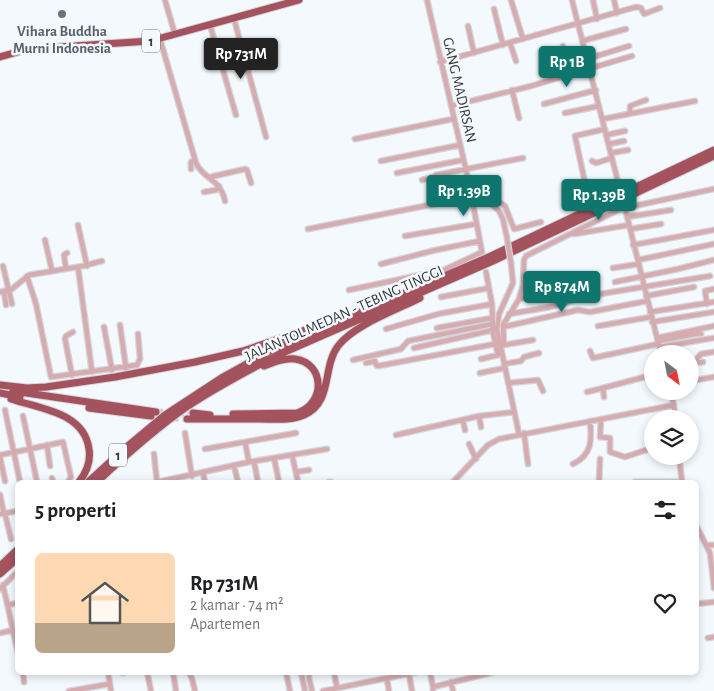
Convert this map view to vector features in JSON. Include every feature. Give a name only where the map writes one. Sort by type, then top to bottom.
[{"type":"highway","name":"1","points":[[0,52],[26,46],[141,38],[174,31],[286,0]]},
{"type":"highway","name":"1","points":[[0,57],[28,49],[139,43],[160,39],[298,0]]},
{"type":"highway","name":"1","points":[[355,314],[492,256],[714,150]]},
{"type":"highway","name":"1","points":[[460,276],[714,156]]},
{"type":"highway","points":[[187,419],[284,419],[304,416],[320,402],[324,393],[332,356],[338,345],[359,328],[441,288],[460,276]]},
{"type":"highway","name":"JALAN TOL MEDAN - TEBING TINGGI","points":[[99,480],[158,429],[216,389],[278,355],[460,276]]},
{"type":"highway","points":[[0,387],[46,387],[172,367],[243,351],[355,314]]},
{"type":"highway","name":"JALAN TOL MEDAN - TEBING TINGGI","points":[[90,480],[149,428],[206,387],[272,350],[355,314]]},
{"type":"highway","points":[[193,414],[297,413],[311,405],[318,389],[317,379],[310,366],[301,360],[289,359],[271,363],[216,389]]},
{"type":"highway","points":[[0,387],[154,414],[0,394]]},
{"type":"highway","points":[[0,394],[61,414],[79,426],[87,441],[89,453],[88,467],[80,480]]},
{"type":"highway","points":[[0,566],[15,552]]},
{"type":"highway","points":[[0,574],[15,561]]},
{"type":"street","points":[[166,0],[174,31]]},
{"type":"street","name":"GANG MADIRSAN","points":[[427,0],[480,241]]},
{"type":"street","points":[[511,0],[523,40]]},
{"type":"street","points":[[572,0],[612,155],[617,183],[587,192],[575,136],[605,129]]},
{"type":"street","points":[[594,0],[598,19]]},
{"type":"street","points":[[614,0],[617,13]]},
{"type":"street","points":[[440,62],[638,7],[641,8],[644,14],[660,8]]},
{"type":"street","points":[[494,9],[503,45]]},
{"type":"street","points":[[234,19],[266,137]]},
{"type":"street","points":[[210,25],[236,115]]},
{"type":"street","points":[[468,26],[474,53]]},
{"type":"street","points":[[582,41],[626,29]]},
{"type":"street","points":[[160,39],[194,160],[197,167],[219,186],[224,201]]},
{"type":"street","points":[[510,43],[516,61]]},
{"type":"street","points":[[563,46],[570,74]]},
{"type":"street","points":[[587,59],[629,46]]},
{"type":"street","points":[[451,106],[632,56]]},
{"type":"street","points":[[512,90],[519,118]]},
{"type":"street","points":[[544,104],[596,90]]},
{"type":"street","points":[[630,114],[630,106],[646,100]]},
{"type":"street","points":[[602,119],[695,102]]},
{"type":"street","points":[[566,113],[599,106]]},
{"type":"street","points":[[355,139],[453,119]]},
{"type":"street","points":[[606,135],[625,131]]},
{"type":"street","points":[[609,144],[624,141]]},
{"type":"street","points":[[381,161],[460,145]]},
{"type":"street","points":[[592,161],[596,163],[628,150]]},
{"type":"street","points":[[422,180],[434,178],[436,175],[523,158]]},
{"type":"street","points":[[191,169],[191,162],[194,160]]},
{"type":"street","points":[[397,173],[463,160]]},
{"type":"street","points":[[210,178],[245,169],[251,183]]},
{"type":"street","points":[[435,198],[457,192],[473,182],[505,206],[514,229],[541,222]]},
{"type":"street","points":[[469,185],[499,210],[503,219],[513,283],[497,323],[500,355],[514,412],[522,434],[528,464]]},
{"type":"street","points":[[204,192],[216,190],[219,186]]},
{"type":"street","points":[[500,345],[503,327],[519,299],[523,285],[524,260],[526,256],[625,208],[714,189]]},
{"type":"street","points":[[308,229],[470,197]]},
{"type":"street","points":[[625,208],[659,345]]},
{"type":"street","points":[[627,217],[671,210]]},
{"type":"street","points":[[405,236],[476,224]]},
{"type":"street","points":[[571,234],[661,224]]},
{"type":"street","points":[[78,225],[86,266]]},
{"type":"street","points":[[633,245],[714,230]]},
{"type":"street","points":[[45,240],[52,271]]},
{"type":"street","points":[[349,290],[447,269],[482,252],[480,241],[381,264]]},
{"type":"street","points":[[613,268],[714,244]]},
{"type":"street","points":[[66,269],[64,255],[67,254]]},
{"type":"street","points":[[616,282],[714,260]]},
{"type":"street","points":[[4,291],[15,287],[27,276],[86,266],[102,261]]},
{"type":"street","points":[[3,266],[4,291],[9,305]]},
{"type":"street","points":[[78,267],[92,372]]},
{"type":"street","points":[[486,272],[492,304],[492,330],[500,345]]},
{"type":"street","points":[[27,276],[36,304],[52,378],[137,365],[140,362],[138,334]]},
{"type":"street","points":[[509,314],[550,307],[579,298],[710,276]]},
{"type":"street","points":[[523,285],[530,281]]},
{"type":"street","points":[[503,327],[578,310],[590,312],[694,287]]},
{"type":"street","points":[[441,297],[489,288]]},
{"type":"street","points":[[707,304],[705,291],[714,289]]},
{"type":"street","points":[[519,299],[542,294]]},
{"type":"street","points":[[598,326],[651,317],[714,302]]},
{"type":"street","points":[[386,329],[438,314],[492,304]]},
{"type":"street","points":[[651,317],[714,312]]},
{"type":"street","points":[[437,328],[492,318]]},
{"type":"street","points":[[353,360],[400,349],[408,341],[492,324]]},
{"type":"street","points":[[120,325],[126,368]]},
{"type":"street","points":[[658,342],[714,326]]},
{"type":"street","points":[[104,327],[112,370]]},
{"type":"street","points":[[414,348],[492,330]]},
{"type":"street","points":[[72,375],[65,339],[66,336],[73,332]]},
{"type":"street","points":[[590,351],[593,358],[700,332],[701,334]]},
{"type":"street","points":[[658,342],[714,338]]},
{"type":"street","points":[[366,363],[375,361],[378,366],[532,340]]},
{"type":"street","points":[[699,357],[701,354],[714,352]]},
{"type":"street","points":[[480,373],[521,361],[523,357],[539,353]]},
{"type":"street","points":[[481,359],[500,355]]},
{"type":"street","points":[[699,363],[703,362]]},
{"type":"street","points":[[587,392],[644,377]]},
{"type":"street","points":[[699,380],[714,377]]},
{"type":"street","points":[[508,383],[538,380],[542,390]]},
{"type":"street","points":[[603,388],[604,397]]},
{"type":"street","points":[[673,400],[675,410]]},
{"type":"street","points":[[455,480],[493,442],[522,434],[674,405]]},
{"type":"street","points":[[5,410],[20,480]]},
{"type":"street","points":[[396,435],[479,416],[514,412]]},
{"type":"street","points":[[23,416],[37,480]]},
{"type":"street","points":[[479,416],[481,428]]},
{"type":"street","points":[[601,419],[600,438],[610,438],[610,452],[628,457],[644,451]]},
{"type":"street","points":[[463,420],[465,430]]},
{"type":"street","points":[[573,464],[583,458],[591,442],[590,421]]},
{"type":"street","points":[[185,433],[192,476]]},
{"type":"street","points":[[205,449],[296,433]]},
{"type":"street","points":[[5,481],[0,456],[63,442],[71,477],[69,480]]},
{"type":"street","points":[[245,442],[257,480]]},
{"type":"street","points":[[469,444],[476,459]]},
{"type":"street","points":[[47,445],[50,466]]},
{"type":"street","points":[[183,480],[203,473],[252,462],[327,449]]},
{"type":"street","points":[[154,454],[157,480]]},
{"type":"street","points":[[292,455],[298,480]]},
{"type":"street","points":[[274,458],[279,480]]},
{"type":"street","points":[[599,480],[600,459]]},
{"type":"street","points":[[680,465],[682,480]]},
{"type":"street","points":[[234,466],[238,480]]},
{"type":"street","points":[[296,472],[309,470]]},
{"type":"street","points":[[203,473],[205,480]]},
{"type":"street","points":[[0,495],[3,514],[11,539]]},
{"type":"street","points":[[699,531],[710,553],[714,588]]},
{"type":"street","points":[[706,545],[714,545]]},
{"type":"street","points":[[15,574],[2,587],[8,604],[15,639]]},
{"type":"street","points":[[699,604],[714,602]]},
{"type":"street","points":[[8,604],[15,603]]},
{"type":"street","points":[[0,633],[13,630]]},
{"type":"street","points":[[23,675],[24,682]]},
{"type":"street","points":[[108,675],[111,691]]},
{"type":"street","points":[[148,675],[151,691]]},
{"type":"street","points":[[173,675],[176,691]]},
{"type":"street","points":[[190,675],[195,691]]},
{"type":"street","points":[[287,675],[290,691]]},
{"type":"street","points":[[302,675],[305,691]]},
{"type":"street","points":[[309,675],[312,691]]},
{"type":"street","points":[[335,675],[337,688]]},
{"type":"street","points":[[388,675],[389,691]]},
{"type":"street","points":[[323,691],[405,675]]},
{"type":"street","points":[[409,675],[412,691]]},
{"type":"street","points":[[431,675],[433,689],[451,682],[481,675]]},
{"type":"street","points":[[451,682],[453,691]]},
{"type":"street","points":[[69,691],[110,684]]},
{"type":"tunnel","points":[[156,412],[193,413]]},
{"type":"tunnel","points":[[151,416],[187,419]]},
{"type":"place","name":"Vihara Buddha Murni Indonesia","points":[[62,14]]}]
